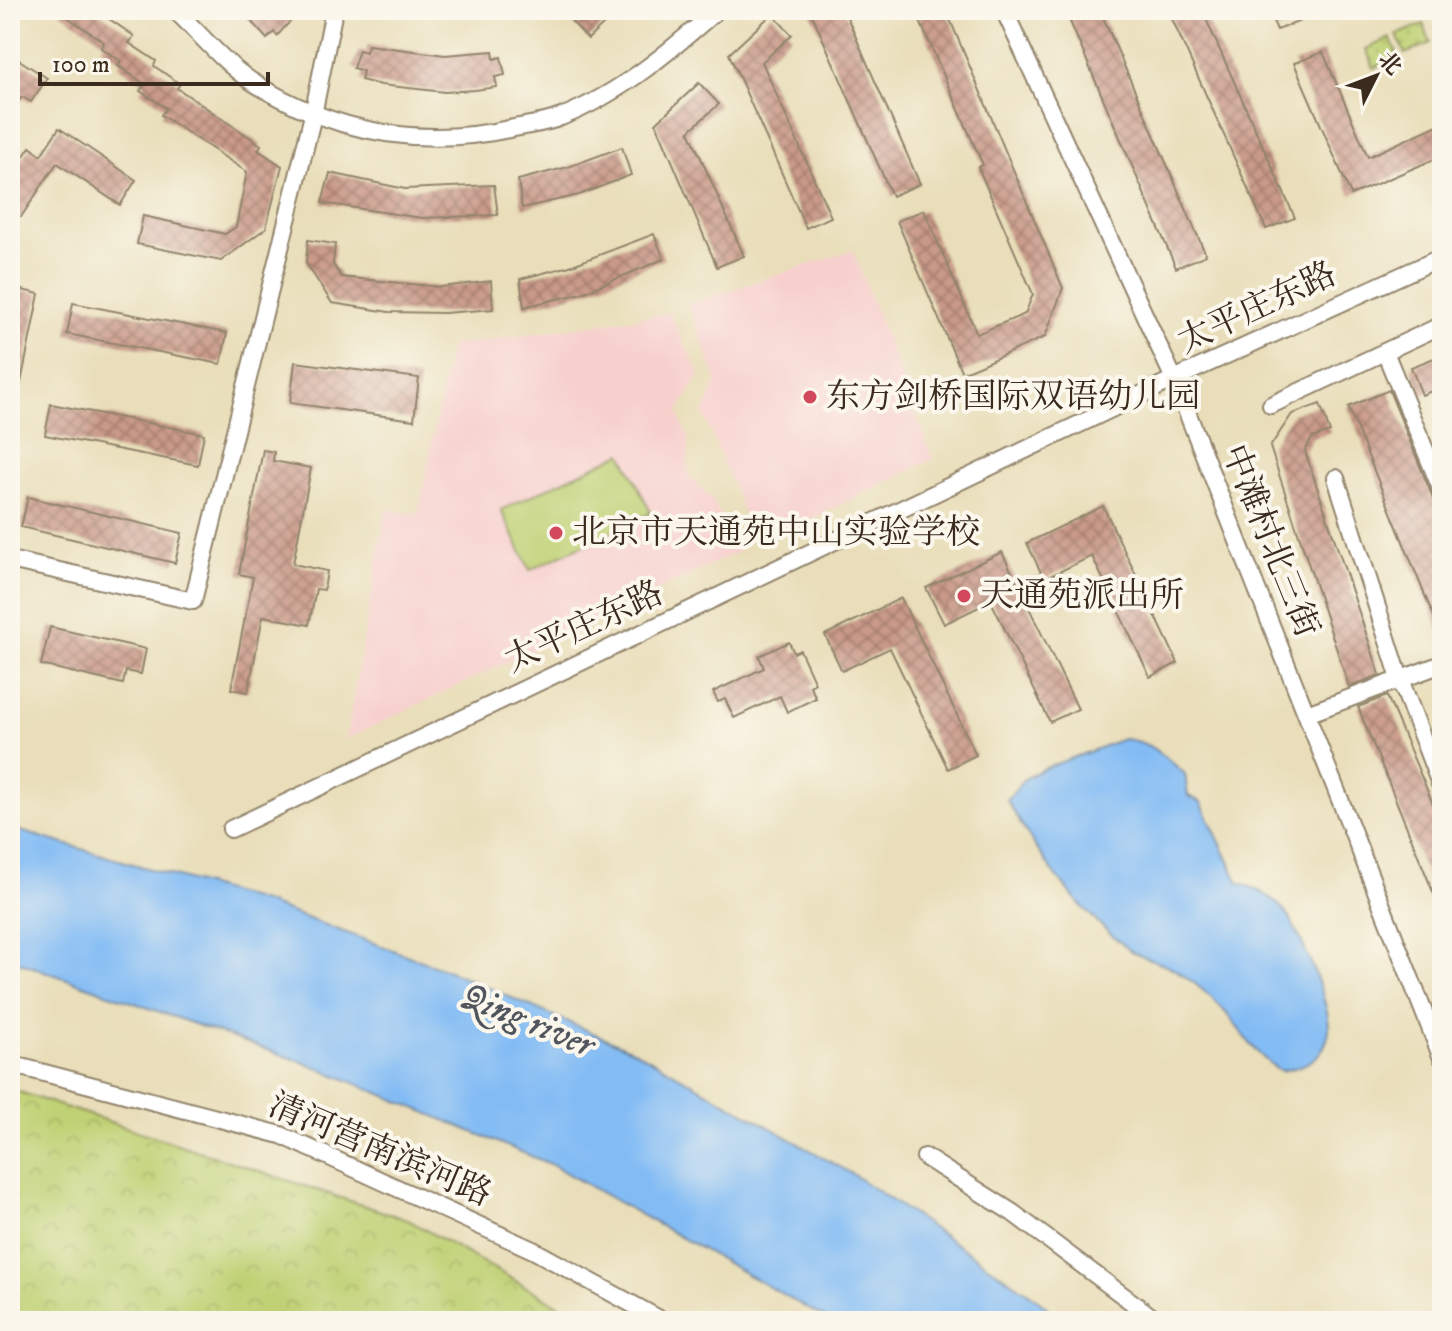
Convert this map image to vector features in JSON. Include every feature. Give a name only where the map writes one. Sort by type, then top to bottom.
[{"type":"street","points":[[175,10],[249,79],[313,115],[398,138],[479,136],[560,118],[622,85],[679,44],[717,10]]},
{"type":"street","points":[[10,560],[193,601],[313,115],[334,10]]},
{"type":"street","name":"中滩村北三街","points":[[1004,10],[1174,379],[1442,1058]]},
{"type":"street","name":"太平庄东路","points":[[231,829],[1174,379],[1442,257]]},
{"type":"street","points":[[1271,405],[1442,325]]},
{"type":"street","points":[[1385,352],[1442,491]]},
{"type":"street","points":[[1336,478],[1400,679],[1442,789]]},
{"type":"street","points":[[1307,714],[1442,664]]},
{"type":"street","name":"清河营南滨河路","points":[[10,1064],[281,1135],[533,1250],[663,1321]]},
{"type":"street","points":[[925,1157],[1013,1213],[1157,1321]]},
{"type":"shaded area","name":"东方剑桥国际双语幼儿园","points":[[853,250],[933,459],[757,546],[703,413],[717,381],[688,304]]},
{"type":"shaded area","name":"北京市天通苑中山实验学校","points":[[669,313],[700,374],[678,412],[689,439],[688,475],[712,499],[740,551],[346,739],[386,510],[418,514],[450,346]]},
{"type":"green space","points":[[1423,24],[1431,43],[1405,54],[1397,35]]},
{"type":"green space","points":[[1390,38],[1399,57],[1374,68],[1366,49]]},
{"type":"green space","points":[[622,453],[651,513],[530,570],[501,510]]},
{"type":"green space","points":[[10,1089],[408,1220],[586,1321],[10,1321]]},
{"type":"water","points":[[1123,739],[1149,746],[1185,774],[1188,796],[1201,802],[1239,883],[1271,898],[1292,923],[1315,973],[1329,1025],[1325,1044],[1310,1061],[1281,1071],[1271,1065],[1219,1005],[1196,984],[1170,967],[1135,954],[1077,901],[1046,863],[1019,822],[1007,800],[1024,779]]},
{"type":"water","name":"Qing river","points":[[10,828],[263,902],[452,972],[637,1052],[854,1175],[1036,1298],[1062,1321],[830,1321],[550,1164],[316,1067],[10,959]]},
{"type":"building","points":[[57,10],[96,10],[134,36],[129,43],[156,61],[154,66],[180,84],[177,88],[261,145],[258,150],[282,166],[266,228],[221,261],[137,244],[143,216],[225,234],[236,227],[247,172],[161,115],[166,108],[140,91],[145,84],[118,66],[121,61],[101,48],[104,42]]},
{"type":"building","points":[[241,10],[287,10],[294,17],[277,36],[274,32],[267,39]]},
{"type":"building","points":[[561,10],[595,10],[606,22],[588,39]]},
{"type":"building","points":[[810,10],[844,10],[920,184],[892,196]]},
{"type":"building","points":[[915,10],[946,10],[1063,288],[1045,337],[962,373],[897,221],[924,210],[977,334],[1025,314],[1033,294],[978,167],[983,165]]},
{"type":"building","points":[[1065,10],[1100,10],[1206,255],[1176,268]]},
{"type":"building","points":[[1168,10],[1202,10],[1295,218],[1266,229]]},
{"type":"building","points":[[1268,10],[1326,10],[1327,11],[1277,30]]},
{"type":"building","points":[[772,14],[792,35],[762,62],[831,217],[806,228],[729,54]]},
{"type":"building","points":[[368,45],[445,55],[493,51],[494,59],[501,57],[505,75],[495,77],[497,87],[475,90],[445,92],[381,85],[361,80],[363,71],[353,68],[359,50],[366,52]]},
{"type":"building","points":[[1323,52],[1368,157],[1442,123],[1442,156],[1351,195],[1294,63]]},
{"type":"building","points":[[10,54],[47,78],[31,102],[22,97],[18,103],[10,98]]},
{"type":"building","points":[[699,83],[719,104],[689,131],[744,256],[717,267],[656,123]]},
{"type":"building","points":[[59,128],[136,180],[120,205],[57,163],[21,217],[10,210],[10,176],[30,147],[41,155]]},
{"type":"building","points":[[622,147],[631,175],[579,195],[522,208],[518,180],[568,167]]},
{"type":"building","points":[[330,173],[405,189],[494,185],[498,215],[422,218],[322,203]]},
{"type":"building","points":[[654,234],[664,259],[582,293],[524,307],[520,279],[570,266]]},
{"type":"building","points":[[308,240],[335,244],[333,264],[341,277],[441,287],[491,281],[493,309],[444,313],[389,312],[332,303],[306,263]]},
{"type":"building","points":[[10,287],[39,294],[16,407],[10,407]]},
{"type":"building","points":[[73,303],[227,333],[221,364],[67,334]]},
{"type":"building","points":[[1442,355],[1442,387],[1422,395],[1411,367]]},
{"type":"building","points":[[295,362],[419,378],[414,420],[290,403]]},
{"type":"building","points":[[1389,390],[1442,520],[1442,637],[1348,407]]},
{"type":"building","points":[[51,404],[204,434],[198,465],[45,435]]},
{"type":"building","points":[[1320,404],[1330,432],[1312,438],[1305,451],[1380,675],[1349,687],[1270,447],[1292,414]]},
{"type":"building","points":[[263,450],[274,452],[273,461],[311,468],[293,564],[327,571],[324,590],[316,589],[309,625],[263,616],[248,692],[231,689],[253,577],[239,574]]},
{"type":"building","points":[[28,497],[182,533],[175,563],[21,527]]},
{"type":"building","points":[[1103,506],[1178,663],[1150,677],[1092,556],[1044,579],[1027,543]]},
{"type":"building","points":[[1002,552],[1078,709],[1050,722],[991,601],[944,624],[926,588]]},
{"type":"building","points":[[901,598],[976,755],[948,769],[890,648],[842,671],[825,635]]},
{"type":"building","points":[[50,627],[146,649],[141,674],[126,671],[123,684],[41,665]]},
{"type":"building","points":[[789,642],[794,653],[800,650],[815,683],[810,686],[816,698],[787,712],[780,696],[734,718],[725,699],[718,702],[713,692],[764,668],[759,656]]},
{"type":"building","points":[[1387,696],[1442,825],[1442,914],[1358,707]]},
{"type":"place","name":"东方剑桥国际双语幼儿园","points":[[810,397]]},
{"type":"place","name":"北京市天通苑中山实验学校","points":[[556,533]]},
{"type":"place","name":"天通苑派出所","points":[[964,596]]}]
